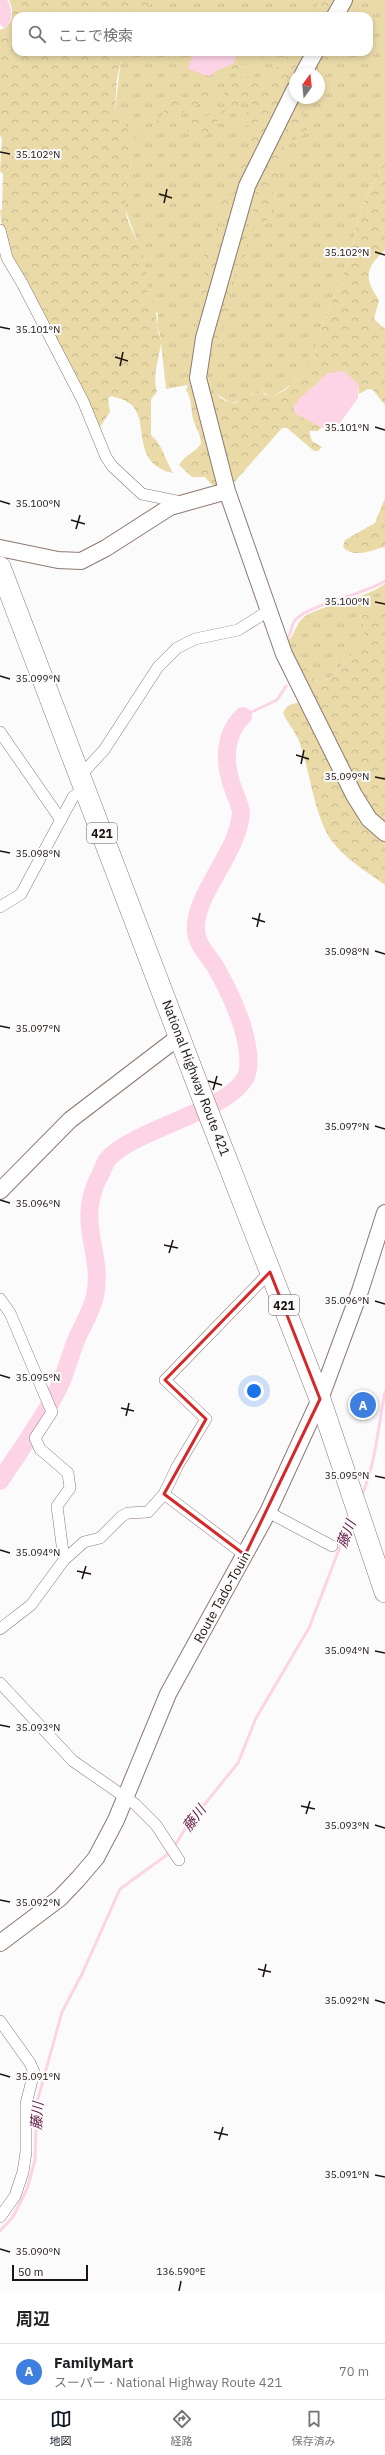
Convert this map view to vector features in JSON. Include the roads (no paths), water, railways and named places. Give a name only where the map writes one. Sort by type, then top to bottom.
[{"type":"highway","name":"National Highway Route 421","points":[[0,567],[206,1106],[320,1399],[357,1510],[383,1579]]},
{"type":"street","points":[[337,12],[344,0]]},
{"type":"street","points":[[306,68],[313,56]]},
{"type":"street","points":[[289,101],[247,186],[199,361],[200,392],[227,491],[284,654],[354,795],[369,819],[385,833]]},
{"type":"street","points":[[0,230],[12,268],[22,283],[83,401],[109,462],[142,494],[182,502]]},
{"type":"street","points":[[0,548],[58,560],[81,561],[90,558],[170,507],[182,502],[227,491]]},
{"type":"street","points":[[0,907],[21,894],[73,797],[158,667],[177,648],[195,639],[238,630],[268,611]]},
{"type":"street","points":[[0,732],[62,820]]},
{"type":"street","points":[[0,1190],[70,1120],[180,1036]]},
{"type":"street","name":"Route Tado-Touin","points":[[0,1943],[60,1898],[78,1880],[96,1858],[127,1797],[168,1694],[268,1512],[320,1399],[360,1291],[385,1213]]},
{"type":"street","points":[[0,1629],[31,1606],[64,1560],[84,1542],[100,1538],[122,1516],[134,1512],[148,1512],[164,1494],[178,1465],[206,1419],[165,1380],[270,1272]]},
{"type":"street","points":[[0,1299],[10,1313],[51,1408],[52,1412],[35,1438],[40,1449],[68,1473],[70,1488],[57,1506],[64,1560]]},
{"type":"street","points":[[164,1494],[245,1555]]},
{"type":"street","points":[[268,1512],[332,1546]]},
{"type":"street","points":[[0,1683],[73,1761],[127,1797],[156,1825],[178,1858]]},
{"type":"street","points":[[0,2021],[30,2062],[34,2072],[26,2104],[26,2152],[23,2172],[15,2196],[0,2217]]},
{"type":"waterway","points":[[287,639],[294,621],[304,613],[363,591],[385,581]]},
{"type":"waterway","points":[[243,716],[277,700],[286,686]]},
{"type":"waterway","points":[[0,1481],[38,1425],[52,1401],[63,1377],[77,1338],[94,1301],[97,1280],[91,1238],[90,1209],[92,1194],[107,1160],[121,1148],[141,1137],[209,1106],[228,1095],[242,1083],[248,1069],[247,1043],[239,1016],[215,966],[198,941],[196,931],[197,917],[201,903],[225,859],[238,828],[241,810],[230,779],[227,750],[232,732],[236,724],[243,716]]},
{"type":"waterway","name":"藤川","points":[[362,1495],[374,1457],[385,1392]]},
{"type":"waterway","name":"藤川","points":[[174,1847],[187,1826],[238,1763],[256,1718],[309,1628],[351,1518]]},
{"type":"waterway","name":"藤川","points":[[0,2231],[13,2217],[27,2189],[35,2160],[37,2102],[62,2012],[82,1974],[120,1889],[171,1852]]},
{"type":"place","name":"FamilyMart","points":[[363,1405]]}]
